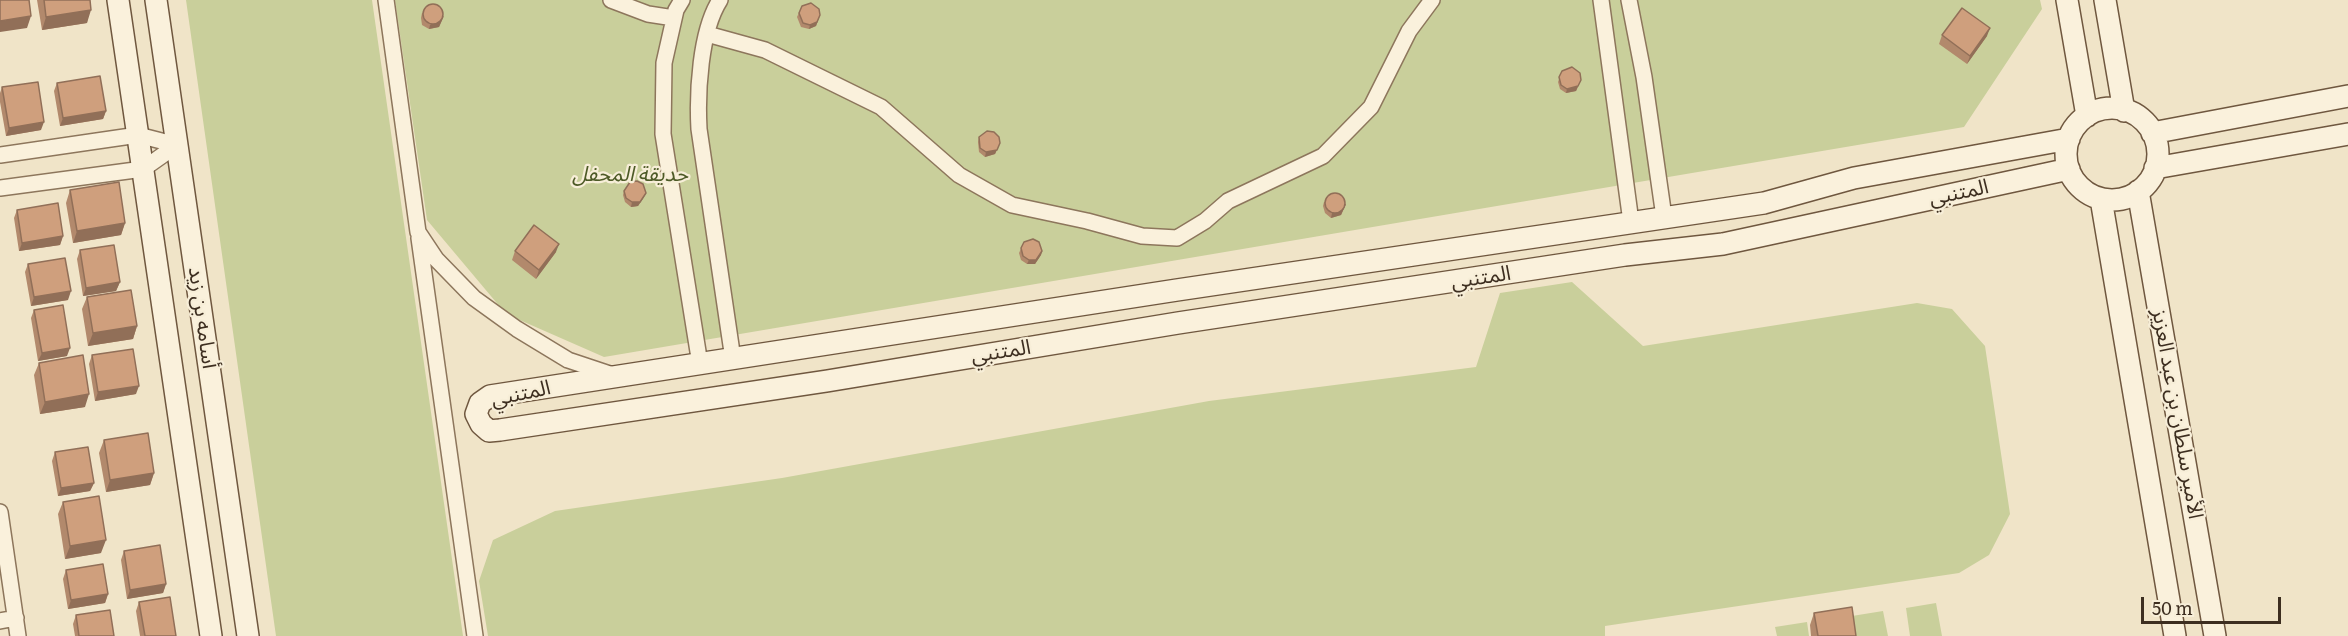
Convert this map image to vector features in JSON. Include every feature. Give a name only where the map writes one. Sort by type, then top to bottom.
[{"type":"street","name":"أسامه بن زيد","points":[[118,0],[211,636]]},
{"type":"street","name":"أسامه بن زيد","points":[[156,0],[248,636]]},
{"type":"street","points":[[386,0],[475,636]]},
{"type":"street","points":[[611,0],[648,14],[674,18]]},
{"type":"street","points":[[682,0],[674,18],[664,63],[663,134],[700,364]]},
{"type":"street","points":[[720,0],[707,34],[697,100],[699,129],[733,359]]},
{"type":"street","points":[[707,34],[765,50],[880,107],[959,175],[1012,205],[1087,221],[1142,236],[1177,238],[1205,221],[1228,201],[1323,156],[1371,107],[1409,31],[1432,0]]},
{"type":"street","points":[[1601,0],[1631,222]]},
{"type":"street","points":[[1629,0],[1644,77],[1664,217]]},
{"type":"street","points":[[2067,0],[2087,116]]},
{"type":"street","points":[[2105,0],[2124,111]]},
{"type":"street","points":[[2152,133],[2348,96]]},
{"type":"street","points":[[2116,108],[2124,111],[2143,121],[2152,133],[2157,147],[2155,168],[2152,177],[2130,197],[2116,200],[2101,199],[2087,193],[2076,183],[2068,169],[2066,154],[2069,139],[2076,126],[2087,116],[2101,110],[2116,108]]},
{"type":"street","points":[[2155,168],[2348,134]]},
{"type":"street","points":[[0,155],[138,135],[177,145]]},
{"type":"street","name":"المتنبي","points":[[2068,169],[1723,244],[1625,255],[1190,321],[836,379],[500,430],[489,431],[481,424],[476,414],[480,403],[490,396],[1764,203],[1854,178],[2069,139]]},
{"type":"street","points":[[0,189],[143,169],[177,145]]},
{"type":"street","name":"الأمير سلطان بن عبد العزيز","points":[[2138,191],[2215,636]]},
{"type":"street","name":"الأمير سلطان بن عبد العزيز","points":[[2101,199],[2175,636]]},
{"type":"street","points":[[418,232],[436,259],[474,298],[517,329],[568,360],[619,376]]},
{"type":"street","points":[[0,512],[18,636]]},
{"type":"street","points":[[0,621],[16,618]]},
{"type":"green space","points":[[186,0],[372,0],[463,636],[276,636]]},
{"type":"green space","name":"حديقة المحفل","points":[[395,0],[2040,0],[2042,9],[1964,127],[604,357],[506,314],[427,220]]},
{"type":"green space","points":[[1572,282],[1643,346],[1917,303],[1952,309],[1985,346],[2010,514],[1989,555],[1959,573],[1605,626],[1605,636],[488,636],[479,581],[493,540],[555,511],[782,478],[1209,401],[1476,367],[1500,293]]},
{"type":"green space","points":[[1936,603],[1942,636],[1910,636],[1906,608]]},
{"type":"green space","points":[[1883,611],[1888,636],[1855,636],[1852,616]]},
{"type":"green space","points":[[1807,622],[1809,636],[1777,636],[1775,627]]},
{"type":"building","points":[[0,0],[29,0],[31,16],[0,21]]},
{"type":"building","points":[[44,0],[90,0],[91,10],[46,17]]},
{"type":"building","points":[[811,3],[819,9],[820,15],[817,22],[810,25],[803,23],[799,13],[802,6]]},
{"type":"building","points":[[429,4],[437,4],[443,10],[443,18],[437,24],[429,24],[423,18],[423,10]]},
{"type":"building","points":[[1962,8],[1990,28],[1970,56],[1942,35]]},
{"type":"building","points":[[1572,67],[1580,73],[1581,80],[1578,86],[1567,89],[1561,85],[1559,77],[1562,71]]},
{"type":"building","points":[[100,76],[106,111],[63,118],[57,83]]},
{"type":"building","points":[[38,82],[44,122],[9,128],[2,87]]},
{"type":"building","points":[[987,131],[994,132],[999,137],[1000,143],[997,150],[986,152],[980,148],[979,137]]},
{"type":"building","points":[[637,181],[643,184],[646,193],[640,202],[632,202],[626,198],[624,191],[630,182]]},
{"type":"building","points":[[119,182],[125,223],[77,231],[70,190]]},
{"type":"building","points":[[1331,193],[1339,193],[1345,199],[1345,207],[1339,213],[1331,213],[1325,207],[1325,199]]},
{"type":"building","points":[[58,203],[63,236],[22,243],[17,210]]},
{"type":"building","points":[[534,225],[559,244],[539,270],[515,251]]},
{"type":"building","points":[[1033,239],[1039,242],[1042,251],[1036,260],[1029,260],[1023,256],[1021,248],[1024,242]]},
{"type":"building","points":[[114,245],[120,282],[86,288],[80,250]]},
{"type":"building","points":[[65,258],[71,291],[34,297],[28,264]]},
{"type":"building","points":[[131,290],[137,326],[93,333],[87,297]]},
{"type":"building","points":[[63,305],[70,348],[42,353],[34,310]]},
{"type":"building","points":[[133,349],[139,386],[98,392],[92,355]]},
{"type":"building","points":[[83,355],[89,394],[45,402],[39,363]]},
{"type":"building","points":[[148,433],[154,473],[110,480],[104,440]]},
{"type":"building","points":[[88,447],[94,483],[61,488],[55,452]]},
{"type":"building","points":[[99,496],[106,540],[70,546],[63,502]]},
{"type":"building","points":[[160,545],[166,584],[130,590],[124,551]]},
{"type":"building","points":[[103,564],[108,594],[71,600],[66,570]]},
{"type":"building","points":[[170,597],[176,636],[145,636],[139,602]]},
{"type":"building","points":[[1852,607],[1856,636],[1818,636],[1814,613]]},
{"type":"building","points":[[110,610],[114,636],[79,636],[76,615]]}]
